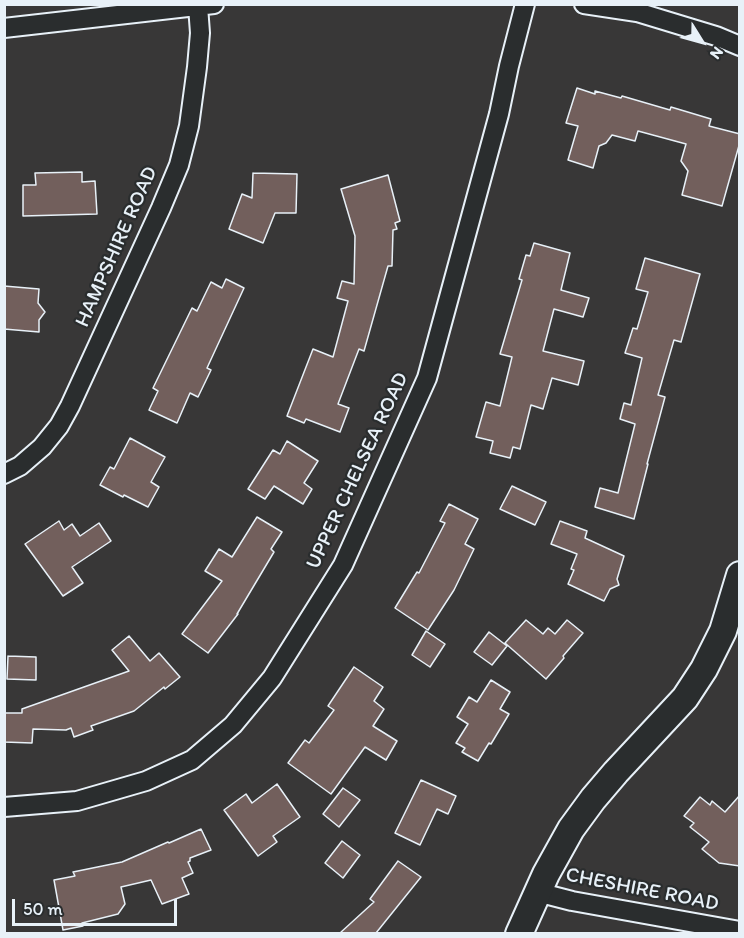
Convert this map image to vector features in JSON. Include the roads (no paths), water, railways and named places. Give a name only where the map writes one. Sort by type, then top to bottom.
[{"type":"street","name":"UPPER CHELSEA ROAD","points":[[4,807],[77,801],[146,781],[192,760],[233,725],[272,678],[344,565],[426,378],[493,136],[525,4]]},
{"type":"street","points":[[584,4],[637,12],[716,36],[740,46]]},
{"type":"street","points":[[4,28],[206,5]]},
{"type":"street","name":"HAMPSHIRE ROAD","points":[[4,474],[20,466],[42,447],[59,426],[161,208],[179,165],[189,126],[200,33],[206,5]]},
{"type":"street","points":[[519,933],[560,848],[593,799],[685,698],[704,669],[723,631],[738,588]]},
{"type":"street","name":"CHESHIRE ROAD","points":[[537,892],[572,901],[740,931]]}]
